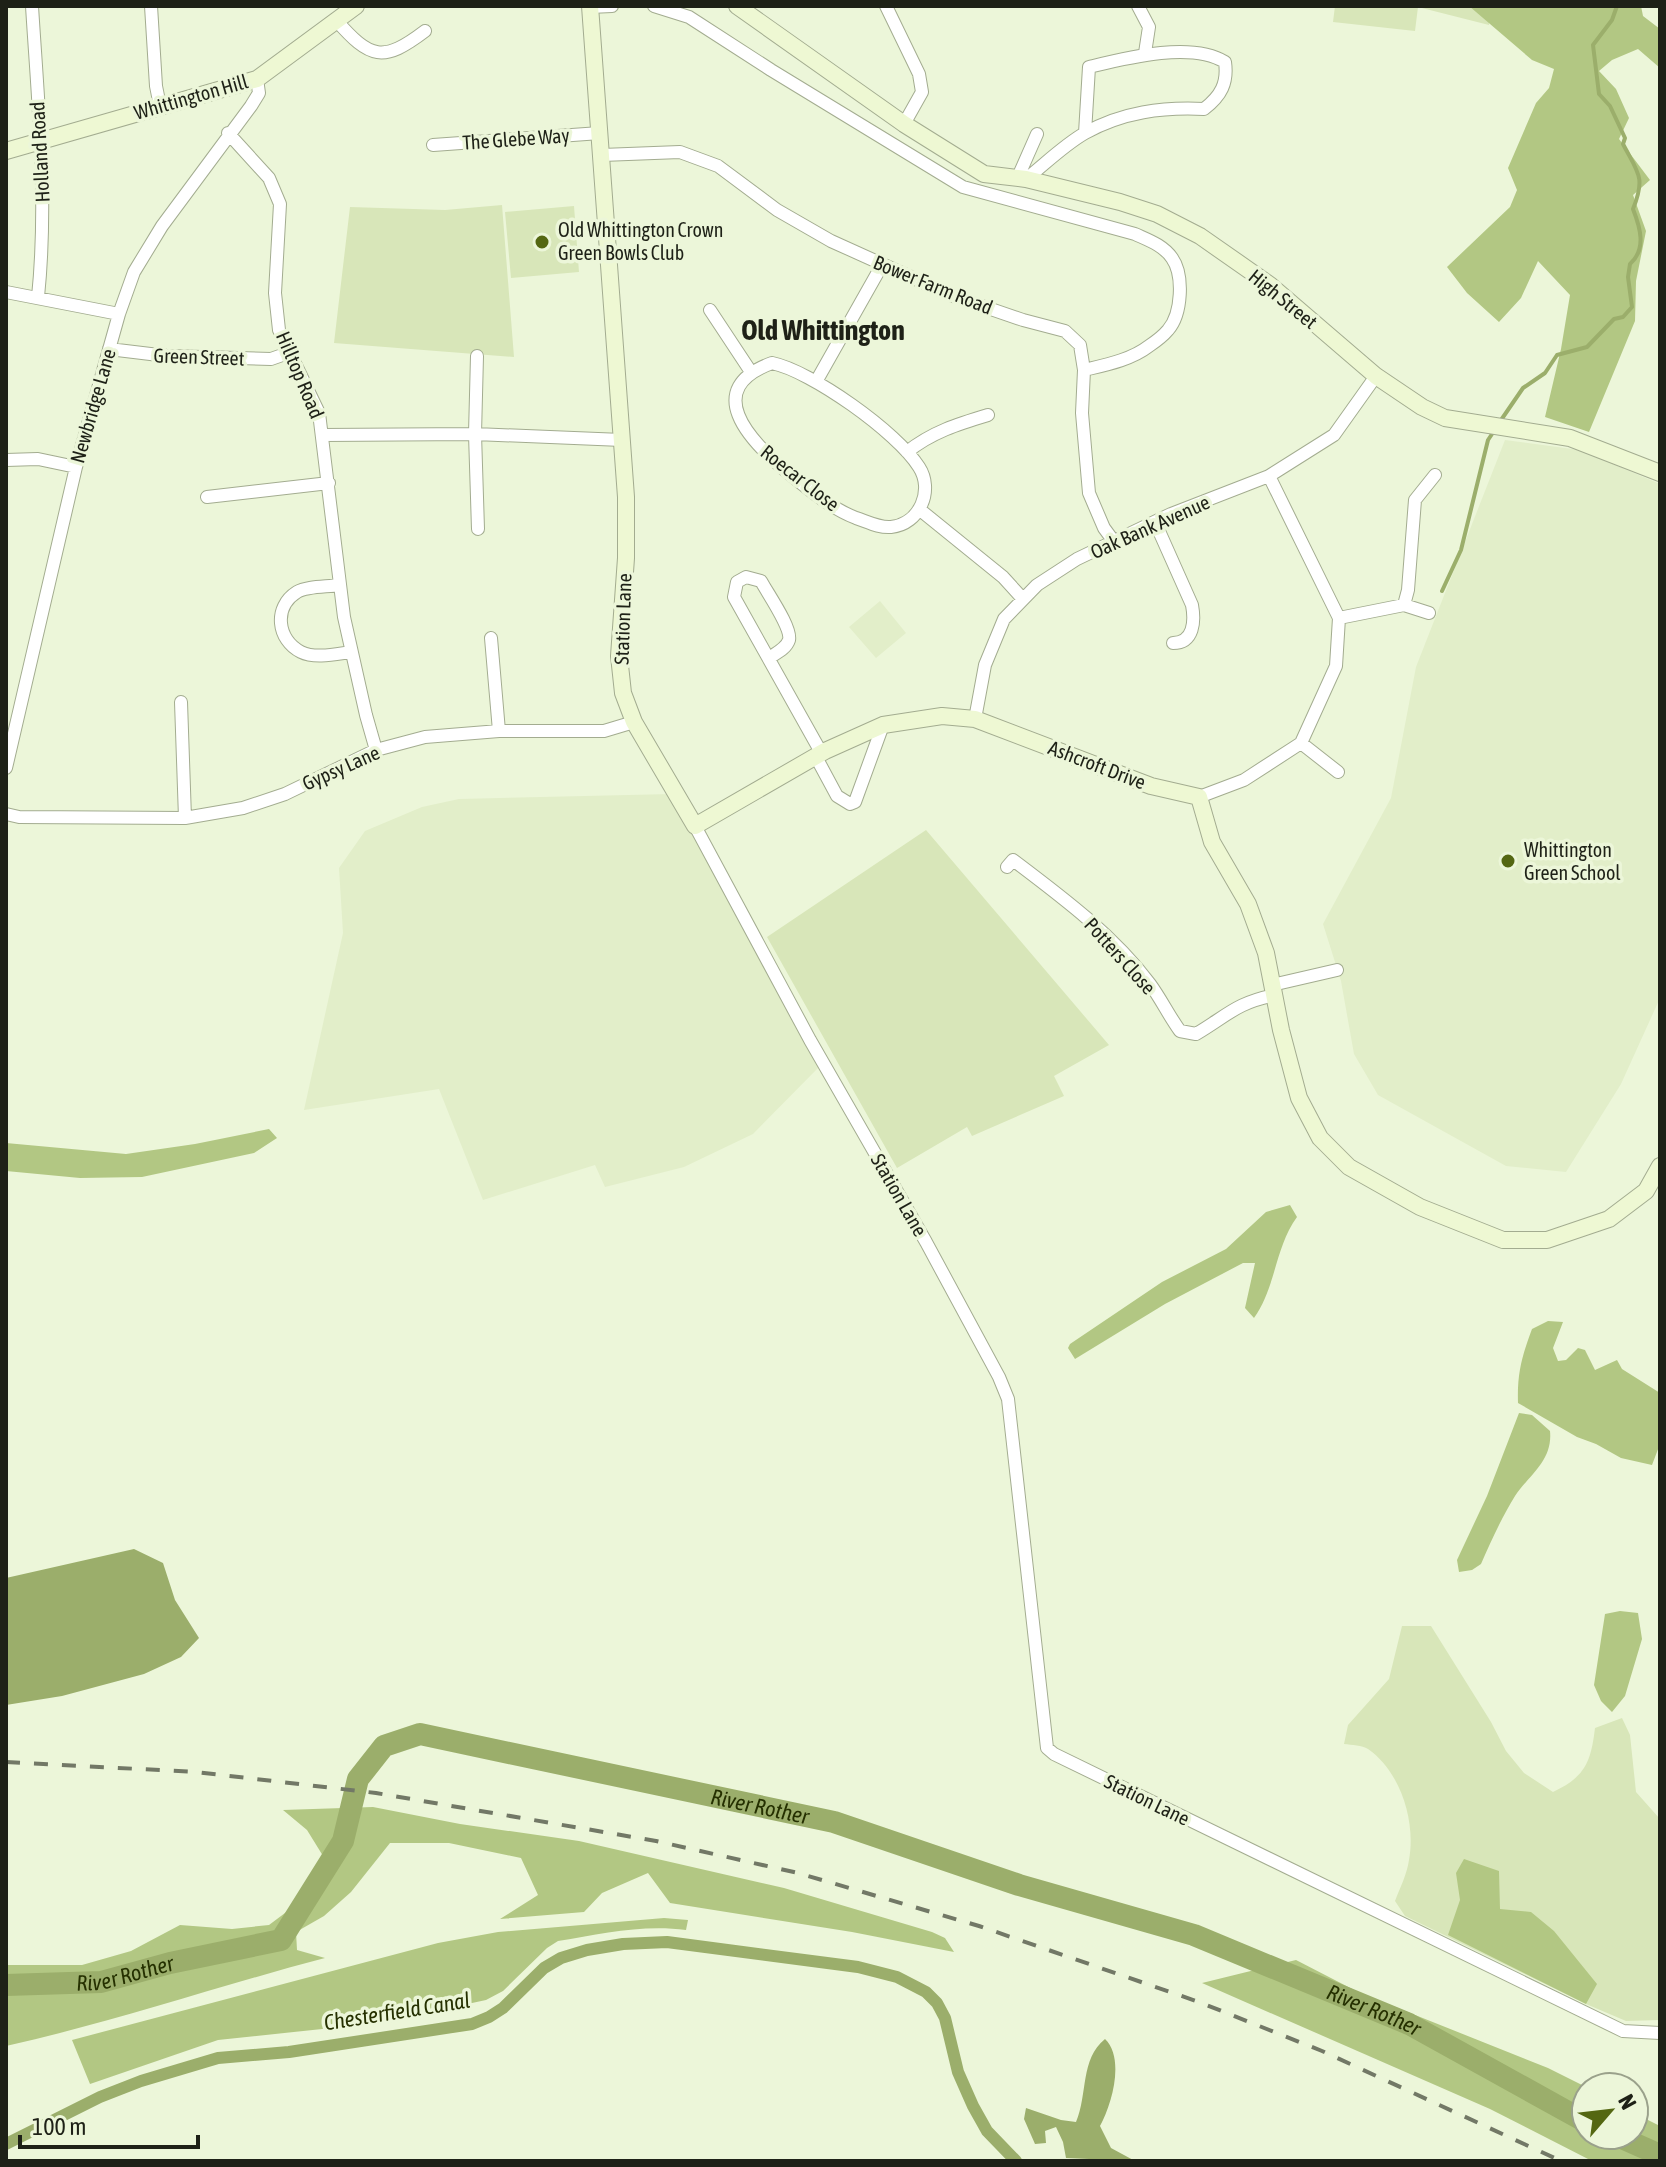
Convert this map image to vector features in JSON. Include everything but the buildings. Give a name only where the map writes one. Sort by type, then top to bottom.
[{"type":"street","name":"Holland Road","points":[[32,6],[41,140],[43,246],[38,297]]},
{"type":"street","points":[[151,6],[160,106]]},
{"type":"street","name":"Whittington Hill","points":[[6,151],[257,79],[356,6]]},
{"type":"street","points":[[590,6],[612,6]]},
{"type":"street","name":"Station Lane","points":[[590,6],[626,497],[626,558],[619,656],[623,693],[634,722],[926,1242],[1008,1399],[1047,1748],[1623,2031],[1660,2033]]},
{"type":"street","points":[[654,6],[689,17],[963,187],[1135,234],[1157,244],[1172,258],[1179,276],[1179,293],[1170,328],[1146,349],[1084,370]]},
{"type":"street","name":"High Street","points":[[737,6],[904,124],[984,174],[1022,178],[1120,202],[1157,214],[1200,236],[1270,285],[1376,376],[1422,407],[1445,418],[1570,438],[1660,473]]},
{"type":"street","points":[[886,6],[919,74],[922,92],[904,124]]},
{"type":"street","points":[[1138,6],[1149,27],[1145,53]]},
{"type":"street","points":[[336,20],[354,41],[373,52],[387,53],[404,47],[425,31]]},
{"type":"street","points":[[1022,178],[1085,133],[1141,111],[1167,107],[1204,109],[1218,98],[1227,77],[1225,62],[1212,54],[1145,53],[1089,67],[1085,133]]},
{"type":"street","name":"Newbridge Lane","points":[[6,768],[76,467],[119,314],[134,272],[162,226],[259,93],[257,79]]},
{"type":"street","name":"Hilltop Road","points":[[228,133],[269,178],[280,204],[275,293],[279,330],[319,413],[323,435],[475,434],[622,440]]},
{"type":"street","name":"The Glebe Way","points":[[433,145],[600,133]]},
{"type":"street","points":[[1022,178],[1037,134]]},
{"type":"street","name":"Bower Farm Road","points":[[602,155],[680,152],[718,166],[777,210],[831,241],[953,296],[1065,331],[1080,345],[1084,370],[1082,413],[1089,493],[1104,528],[1115,543]]},
{"type":"street","points":[[817,380],[882,265]]},
{"type":"street","points":[[6,292],[119,314]]},
{"type":"street","points":[[710,310],[751,372],[772,363],[817,380],[907,452],[921,468],[926,487],[919,509],[1003,577],[1023,599]]},
{"type":"street","name":"Green Street","points":[[109,349],[167,356],[271,359],[288,353]]},
{"type":"street","points":[[477,356],[475,434],[478,529]]},
{"type":"street","name":"Roecar Close","points":[[751,372],[739,383],[735,401],[738,419],[750,438],[803,485],[846,514],[881,527],[904,523],[919,509]]},
{"type":"street","name":"Oak Bank Avenue","points":[[975,719],[985,665],[1004,619],[1037,585],[1077,559],[1155,522],[1269,476],[1334,435],[1376,376]]},
{"type":"street","points":[[907,452],[926,437],[988,415]]},
{"type":"street","points":[[323,435],[339,585],[351,652],[376,750]]},
{"type":"street","points":[[6,460],[38,459],[76,467]]},
{"type":"street","points":[[1404,605],[1408,590],[1415,500],[1435,475]]},
{"type":"street","points":[[1269,476],[1339,618],[1336,666],[1301,743],[1244,780],[1199,797],[1212,842],[1248,904],[1266,953],[1299,1098],[1320,1138],[1349,1167],[1420,1207],[1503,1240],[1547,1240],[1609,1219],[1646,1191],[1660,1166]]},
{"type":"street","points":[[207,497],[329,483]]},
{"type":"street","points":[[1155,522],[1192,605],[1194,618],[1189,637],[1181,643],[1173,643]]},
{"type":"street","points":[[769,658],[785,647],[789,631],[761,581],[746,577],[737,582],[734,597],[769,658],[837,796],[850,804],[859,796],[883,725]]},
{"type":"street","points":[[339,585],[299,590],[284,603],[280,620],[286,642],[303,653],[326,655],[351,652]]},
{"type":"street","points":[[1339,618],[1404,605],[1429,613]]},
{"type":"street","points":[[491,638],[499,731]]},
{"type":"street","points":[[181,702],[185,818]]},
{"type":"street","name":"Ashcroft Drive","points":[[695,826],[819,755],[883,725],[942,716],[975,719],[1151,786],[1199,797]]},
{"type":"street","name":"Gypsy Lane","points":[[6,814],[19,817],[185,818],[243,808],[285,794],[376,750],[425,737],[499,731],[604,731],[634,722]]},
{"type":"street","points":[[1301,743],[1338,772]]},
{"type":"street","name":"Potters Close","points":[[1007,867],[1013,860],[1077,909],[1132,963],[1180,1031],[1196,1034],[1227,1012],[1274,990]]},
{"type":"street","points":[[1274,990],[1337,970]]},
{"type":"shaded area","points":[[1335,6],[1490,6],[1489,25],[1418,7],[1415,31],[1333,22]]},
{"type":"shaded area","points":[[1469,6],[1641,6],[1643,16],[1660,29],[1660,68],[1638,49],[1612,60],[1599,71],[1616,89],[1629,118],[1619,139],[1650,180],[1633,195],[1646,231],[1636,281],[1635,321],[1589,432],[1545,417],[1570,295],[1538,261],[1521,298],[1499,322],[1467,293],[1447,267],[1510,207],[1517,190],[1508,168],[1536,103],[1549,88],[1554,69],[1532,60]]},
{"type":"shaded area","points":[[502,205],[514,357],[334,343],[350,207],[445,210]]},
{"type":"shaded area","name":"Old Whittington Crown Green Bowls Club","points":[[574,206],[579,272],[511,278],[505,212]]},
{"type":"shaded area","name":"Whittington Green School","points":[[1505,440],[1580,450],[1660,484],[1660,998],[1621,1084],[1566,1172],[1506,1166],[1378,1095],[1354,1054],[1341,981],[1323,924],[1391,798],[1416,667]]},
{"type":"shaded area","points":[[880,601],[906,633],[876,658],[849,627]]},
{"type":"shaded area","points":[[672,794],[819,1067],[753,1134],[684,1167],[605,1187],[595,1165],[483,1200],[439,1089],[304,1110],[343,933],[339,868],[365,831],[422,807],[459,799]]},
{"type":"shaded area","points":[[926,830],[1109,1045],[1054,1076],[1064,1096],[972,1136],[967,1127],[897,1168],[767,937]]},
{"type":"shaded area","points":[[269,1129],[277,1138],[254,1153],[142,1177],[80,1178],[6,1171],[6,1143],[126,1154]]},
{"type":"shaded area","points":[[1290,1205],[1297,1217],[1284,1241],[1267,1293],[1254,1318],[1245,1308],[1255,1263],[1243,1263],[1165,1304],[1075,1359],[1068,1348],[1070,1344],[1162,1282],[1226,1249],[1266,1212]]},
{"type":"shaded area","points":[[1548,1321],[1563,1322],[1553,1348],[1558,1361],[1566,1360],[1578,1348],[1585,1350],[1595,1370],[1617,1360],[1622,1369],[1660,1393],[1660,1444],[1652,1465],[1621,1458],[1518,1403],[1518,1383],[1525,1348],[1532,1329]]},
{"type":"shaded area","points":[[1519,1413],[1532,1415],[1550,1431],[1548,1451],[1510,1504],[1481,1564],[1472,1570],[1459,1572],[1457,1560],[1487,1496]]},
{"type":"shaded area","points":[[134,1549],[163,1563],[175,1600],[199,1638],[181,1657],[144,1674],[62,1696],[6,1705],[6,1578]]},
{"type":"shaded area","points":[[1620,1611],[1638,1613],[1642,1639],[1625,1696],[1612,1712],[1601,1701],[1594,1685],[1605,1614]]},
{"type":"shaded area","points":[[1402,1626],[1431,1626],[1506,1751],[1524,1773],[1553,1792],[1572,1780],[1584,1767],[1595,1728],[1622,1718],[1630,1735],[1636,1792],[1660,1819],[1660,2020],[1626,2021],[1586,2004],[1405,1916],[1395,1901],[1407,1870],[1411,1845],[1404,1799],[1380,1759],[1366,1748],[1344,1744],[1348,1725],[1389,1679]]},
{"type":"shaded area","points":[[373,1807],[460,1824],[579,1841],[784,1888],[932,1932],[945,1938],[954,1952],[670,1903],[648,1873],[602,1893],[584,1912],[500,1919],[538,1895],[521,1858],[449,1843],[390,1843],[351,1892],[324,1916],[296,1932],[297,1950],[325,1958],[6,2046],[6,1965],[82,1965],[131,1951],[180,1925],[232,1929],[269,1925],[301,1901],[328,1864],[307,1830],[283,1810]]},
{"type":"shaded area","points":[[1464,1859],[1499,1871],[1500,1909],[1531,1912],[1554,1931],[1597,1984],[1586,2004],[1448,1935],[1460,1900],[1456,1873]]},
{"type":"shaded area","points":[[664,1918],[688,1920],[686,1930],[638,1929],[558,1941],[503,1991],[486,2000],[379,2023],[218,2040],[90,2084],[72,2040],[438,1943],[498,1932]]},
{"type":"shaded area","points":[[1296,1960],[1360,1993],[1548,2068],[1570,2079],[1570,2150],[1490,2109],[1202,1983]]},
{"type":"shaded area","points":[[1105,2039],[1111,2047],[1115,2069],[1109,2106],[1100,2126],[1111,2148],[1135,2161],[1066,2158],[1056,2127],[1045,2131],[1046,2143],[1035,2144],[1024,2119],[1026,2108],[1076,2122],[1088,2067],[1097,2047]]},
{"type":"shaded area","points":[[1650,2121],[1660,2126],[1660,2161],[1590,2160],[1572,2151],[1650,2151]]},
{"type":"waterway","points":[[1499,423],[1523,388],[1545,373],[1557,355],[1587,347],[1614,319],[1623,317],[1632,307],[1628,277],[1630,264],[1640,245],[1640,230],[1633,209],[1640,182],[1623,144],[1625,138],[1610,106],[1599,94],[1593,45],[1612,20],[1617,6]]},
{"type":"waterway","points":[[1442,591],[1461,550],[1488,440],[1494,431]]},
{"type":"waterway","name":"River Rother","points":[[6,1985],[101,1982],[170,1963],[281,1940],[343,1841],[358,1779],[384,1746],[420,1734],[834,1822],[1019,1885],[1194,1935],[1409,2024],[1570,2113]]},
{"type":"waterway","name":"Chesterfield Canal","points":[[6,2144],[100,2097],[218,2058],[289,2052],[472,2024],[503,2008],[544,1968],[561,1958],[623,1944],[667,1942],[858,1967],[897,1977],[926,1992],[945,2018],[958,2072],[973,2106],[987,2131],[1016,2161]]},
{"type":"waterway","name":"River Rother","points":[[1650,2151],[1660,2155]]},
{"type":"railway","points":[[6,1762],[196,1772],[376,1793],[656,1841],[798,1873],[979,1926],[1199,2002],[1322,2051],[1561,2161]]},
{"type":"place","name":"Old Whittington Crown Green Bowls Club","points":[[542,242]]},
{"type":"place","name":"Whittington Green School","points":[[1508,861]]},
{"type":"district","name":"Old Whittington","points":[[823,330]]}]
